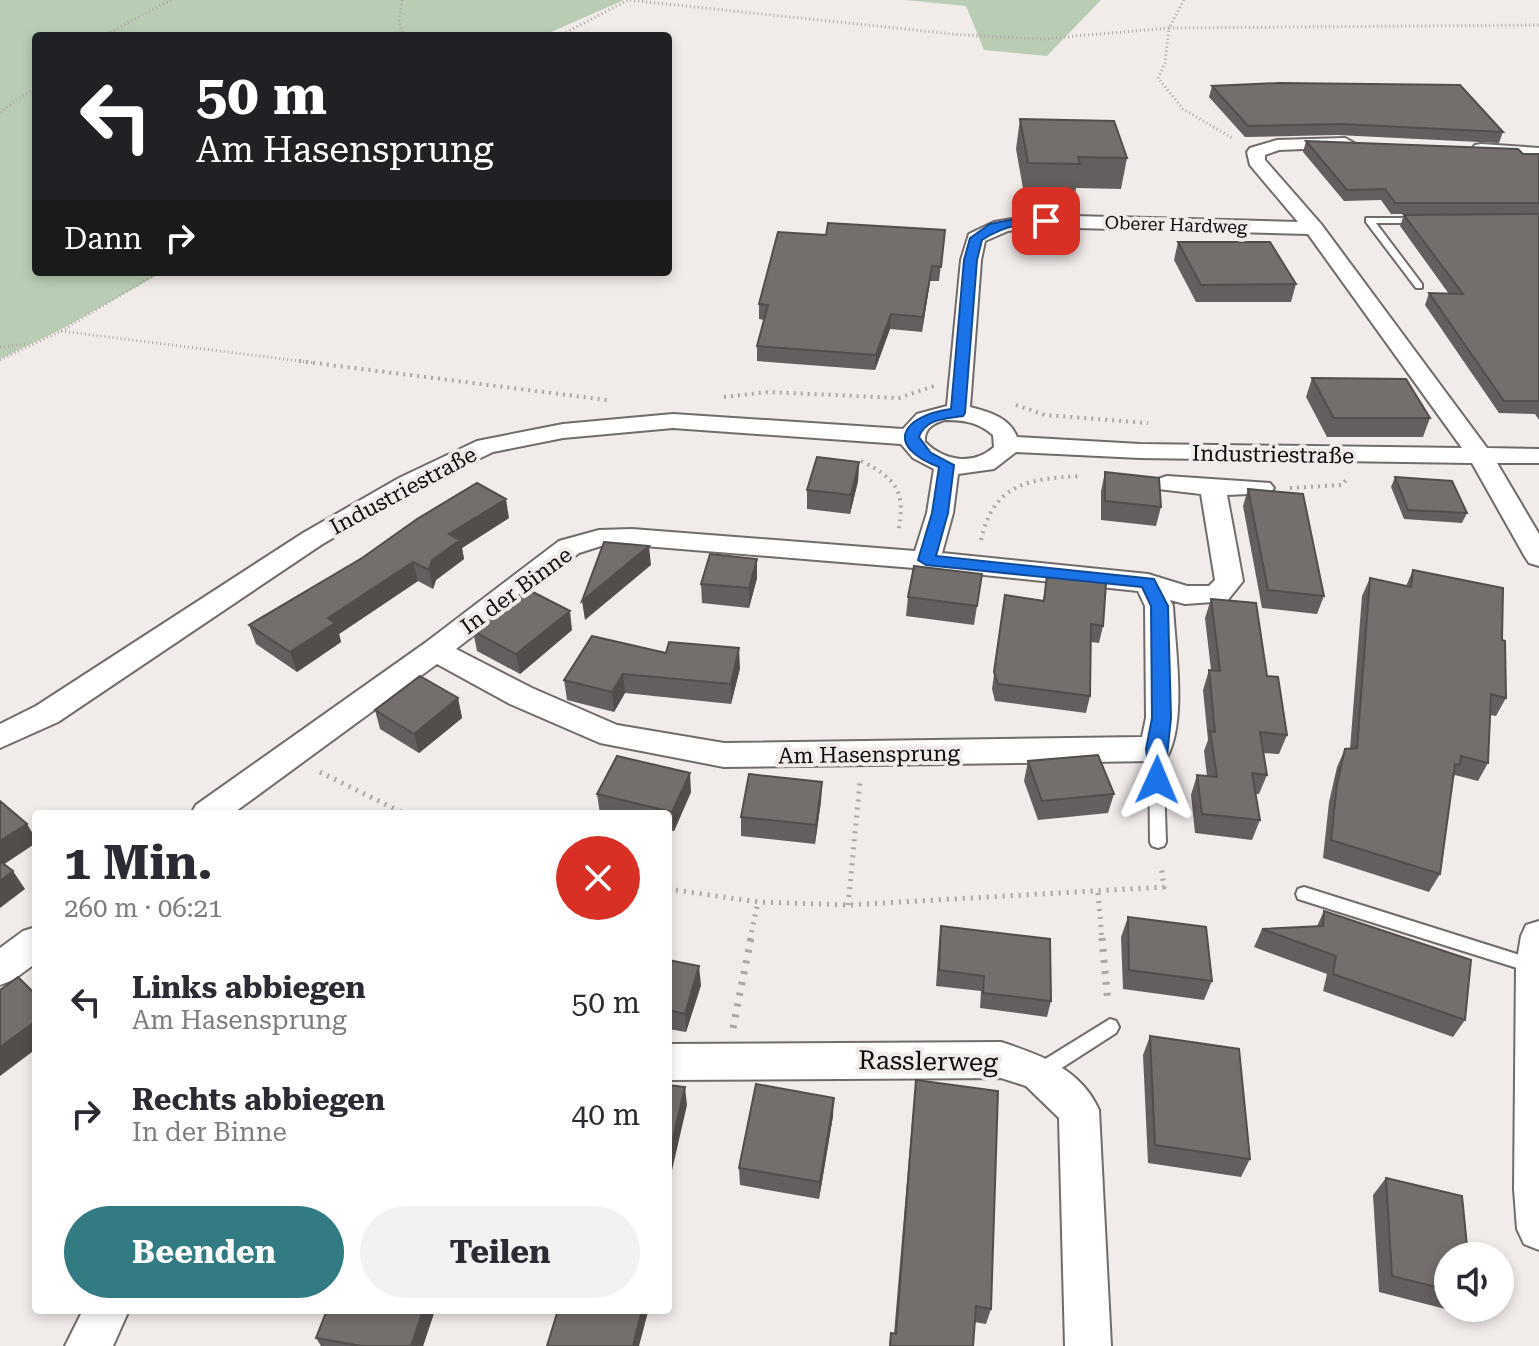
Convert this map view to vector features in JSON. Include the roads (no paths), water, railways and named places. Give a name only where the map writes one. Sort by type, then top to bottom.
[{"type":"street","points":[[1369,145],[1277,145],[1256,152],[1256,161],[1314,228],[1480,455],[1539,557]]},
{"type":"street","points":[[1464,149],[1539,153]]},
{"type":"street","name":"Oberer Hardweg","points":[[958,413],[971,260],[976,238],[995,227],[1021,221],[1046,221],[1314,228]]},
{"type":"street","points":[[958,413],[987,419],[999,426],[1007,444],[1001,455],[984,464],[947,465],[925,456],[913,444],[914,429],[930,416],[958,413]]},
{"type":"street","name":"Industriestraße","points":[[0,737],[47,714],[312,539],[408,483],[486,446],[563,431],[673,421],[912,437]]},
{"type":"street","name":"Industriestraße","points":[[1007,444],[1140,451],[1539,456]]},
{"type":"street","points":[[947,465],[940,513],[926,560],[1148,583],[1185,595],[1217,595],[1229,581],[1213,487]]},
{"type":"street","points":[[1167,484],[1261,488]]},
{"type":"street","name":"In der Binne","points":[[213,810],[435,650],[569,547],[599,538],[926,560]]},
{"type":"street","points":[[1148,583],[1159,606],[1162,718],[1156,749]]},
{"type":"street","name":"Am Hasensprung","points":[[435,650],[521,696],[611,735],[724,755],[1156,749]]},
{"type":"street","points":[[0,969],[32,945]]},
{"type":"street","points":[[1536,951],[1538,1203]]},
{"type":"street","name":"Rasslerweg","points":[[672,1062],[1001,1060],[1039,1072],[1079,1110],[1088,1346]]},
{"type":"street","points":[[88,1346],[105,1314]]},
{"type":"lane","points":[[1419,286],[1369,220],[1431,220]]},
{"type":"lane","points":[[1156,749],[1158,842]]},
{"type":"lane","points":[[1304,894],[1536,951]]},
{"type":"lane","points":[[1039,1072],[1110,1027]]}]
